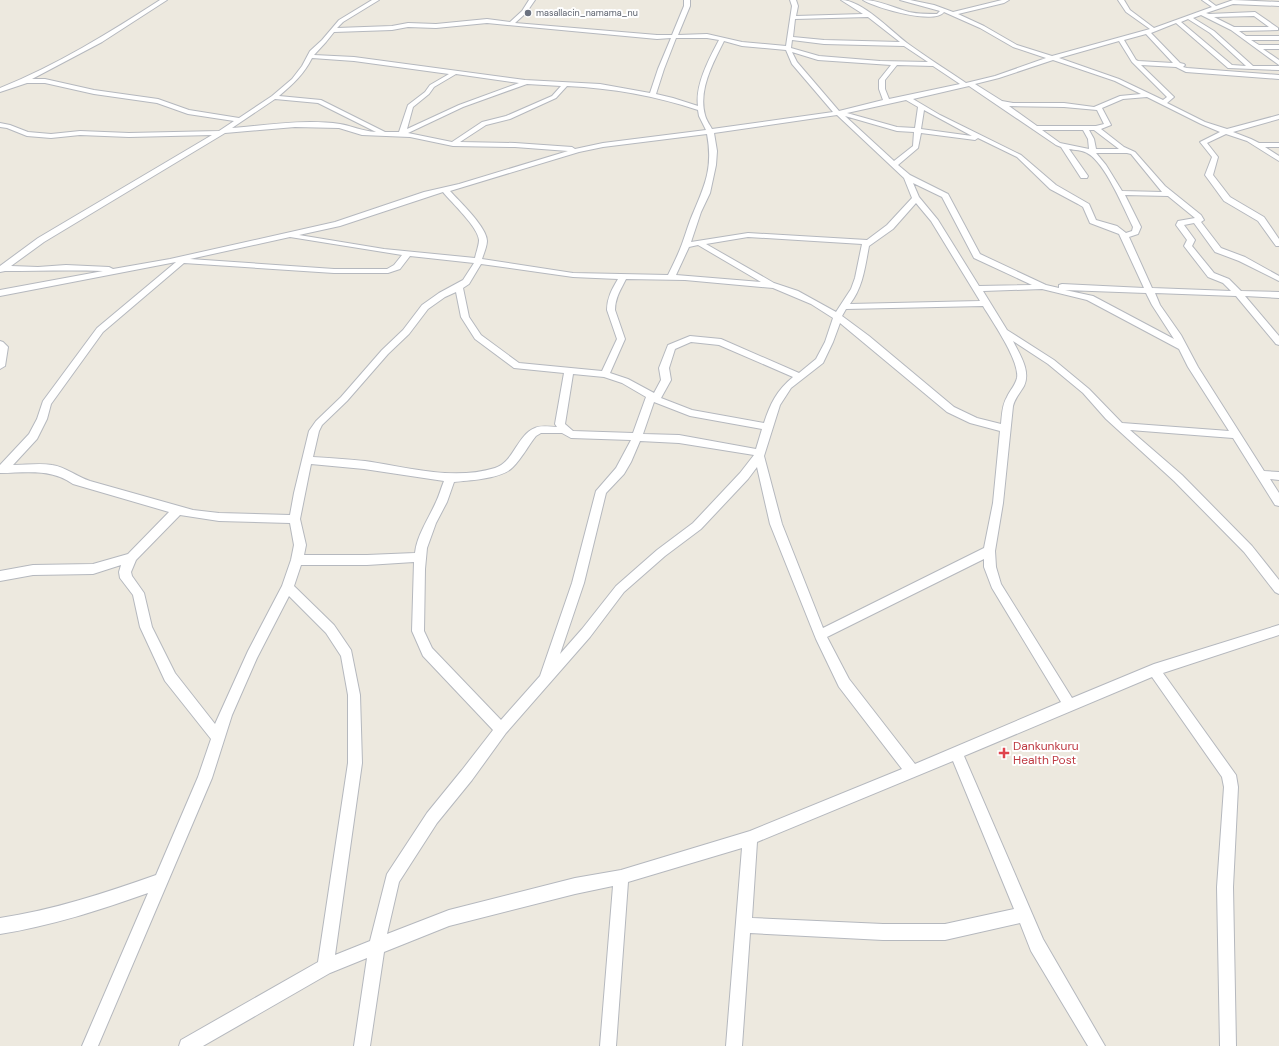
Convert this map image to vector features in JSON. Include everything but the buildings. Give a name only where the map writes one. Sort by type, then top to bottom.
[{"type":"street","points":[[0,90],[35,76],[100,41],[164,0]]},
{"type":"street","points":[[1,268],[41,240],[223,132],[274,97],[294,80],[305,66],[314,49],[324,41],[341,21],[376,0]]},
{"type":"street","points":[[511,24],[524,12],[532,0]]},
{"type":"street","points":[[653,95],[661,69],[687,6],[687,0]]},
{"type":"street","points":[[793,0],[795,6],[788,49],[794,63],[839,113],[907,177],[945,196],[977,256],[1043,286],[1090,298],[1183,347]]},
{"type":"street","points":[[844,0],[870,15],[890,30],[905,44],[934,64],[968,85],[1000,102],[1064,147],[1084,176]]},
{"type":"street","points":[[866,0],[917,15],[935,16],[939,15],[943,10]]},
{"type":"street","points":[[903,0],[943,10],[982,27],[1015,46],[1117,80],[1146,96],[1203,123],[1249,140],[1279,159]]},
{"type":"street","points":[[953,14],[1006,0]]},
{"type":"street","points":[[1121,0],[1128,11],[1154,30]]},
{"type":"street","points":[[1205,0],[1216,8]]},
{"type":"street","points":[[0,293],[170,261],[342,222],[380,208],[523,168],[578,150],[603,145],[675,137],[839,113],[968,85],[997,77],[1052,58],[1121,40],[1205,14],[1229,1],[1238,0]]},
{"type":"street","points":[[1229,1],[1279,4]]},
{"type":"street","points":[[1205,14],[1233,29],[1279,63]]},
{"type":"street","points":[[1205,14],[1256,14],[1278,29]]},
{"type":"street","points":[[793,18],[870,15]]},
{"type":"street","points":[[1190,18],[1212,32],[1251,67]]},
{"type":"street","points":[[332,30],[392,28],[408,25],[436,26],[487,21],[657,37],[701,36],[742,44],[788,49],[818,58],[896,64],[934,64]]},
{"type":"street","points":[[1178,22],[1230,67]]},
{"type":"street","points":[[1233,29],[1278,29]]},
{"type":"street","points":[[1147,32],[1181,68],[1191,71],[1279,77]]},
{"type":"street","points":[[789,38],[831,42],[905,44]]},
{"type":"street","points":[[1246,38],[1279,38]]},
{"type":"street","points":[[671,278],[686,245],[697,212],[706,193],[712,165],[714,151],[710,131],[700,109],[700,100],[708,67],[722,39]]},
{"type":"street","points":[[1121,40],[1136,63],[1171,97],[1163,103]]},
{"type":"street","points":[[1258,47],[1279,47]]},
{"type":"street","points":[[310,56],[354,59],[525,82],[600,86],[671,99],[700,109]]},
{"type":"street","points":[[1136,63],[1279,68]]},
{"type":"street","points":[[887,102],[881,83],[882,77],[896,64]]},
{"type":"street","points":[[400,134],[410,106],[427,93],[432,86],[456,72]]},
{"type":"street","points":[[16,84],[45,81],[94,92],[153,100],[188,112],[241,120]]},
{"type":"street","points":[[400,134],[461,106],[525,82]]},
{"type":"street","points":[[453,144],[484,124],[508,118],[554,97],[566,84]]},
{"type":"street","points":[[1000,102],[1021,105],[1064,105],[1090,109],[1099,108],[1122,97],[1146,96]]},
{"type":"street","points":[[274,97],[319,102],[388,134]]},
{"type":"street","points":[[907,98],[938,116],[1018,156],[1053,187],[1086,206],[1093,220],[1122,232],[1156,306],[1177,335],[1193,367],[1279,502]]},
{"type":"street","points":[[894,164],[916,147],[921,105]]},
{"type":"street","points":[[1035,128],[1096,128],[1108,125],[1099,108]]},
{"type":"street","points":[[839,113],[897,129],[938,132],[987,141]]},
{"type":"street","points":[[1279,117],[1225,132],[1203,142],[1215,157],[1209,175],[1227,199],[1261,219],[1279,244]]},
{"type":"street","points":[[0,125],[13,128],[27,134],[51,136],[80,133],[129,134],[223,132],[295,125],[320,125],[340,126],[362,133],[400,134],[453,144],[540,146],[578,150]]},
{"type":"street","points":[[1085,128],[1091,139],[1091,151],[1098,158],[1120,193],[1137,227],[1135,232],[1125,236]]},
{"type":"street","points":[[1096,128],[1127,151],[1133,153],[1162,188],[1198,217],[1200,220],[1197,222]]},
{"type":"street","points":[[1258,145],[1279,145]]},
{"type":"street","points":[[1064,147],[1091,151],[1127,151]]},
{"type":"street","points":[[907,177],[916,198],[934,220],[978,288],[1019,361],[1022,376],[1019,386],[1011,397],[1008,406],[998,503],[989,551],[990,567],[996,585],[1037,650],[1068,705]]},
{"type":"street","points":[[90,1046],[205,778],[225,715],[252,655],[288,587],[297,560],[300,545],[294,519],[314,431],[319,423],[344,399],[385,352],[406,332],[425,307],[442,294],[459,287],[466,282],[479,260],[483,241],[480,231],[444,190]]},
{"type":"street","points":[[1120,193],[1170,194]]},
{"type":"street","points":[[362,1046],[377,946],[392,879],[432,818],[467,775],[501,729],[586,633],[620,589],[661,553],[697,526],[744,476],[760,455],[775,404],[788,386],[820,361],[829,342],[840,311],[850,300],[855,289],[859,278],[864,248],[868,242],[890,227],[916,198]]},
{"type":"street","points":[[1197,222],[1218,250],[1242,259],[1279,279]]},
{"type":"street","points":[[1197,222],[1181,223],[1180,225],[1191,240],[1188,246],[1211,275],[1226,281],[1239,294],[1279,342]]},
{"type":"street","points":[[286,235],[408,253],[479,260],[573,275],[671,278],[774,286]]},
{"type":"street","points":[[686,245],[748,235],[868,242]]},
{"type":"street","points":[[699,243],[774,286],[840,311],[986,303]]},
{"type":"street","points":[[170,261],[334,271],[388,271],[397,267],[408,253]]},
{"type":"street","points":[[3,468],[33,436],[42,419],[46,403],[100,330],[182,261]]},
{"type":"street","points":[[1,268],[38,269],[66,267],[125,270]]},
{"type":"street","points":[[605,374],[621,339],[610,305],[612,298],[624,276]]},
{"type":"street","points":[[978,288],[1043,286],[1097,287],[1149,291],[1279,295]]},
{"type":"street","points":[[459,287],[465,317],[478,337],[517,366],[605,374],[624,381],[653,397],[690,413],[768,427]]},
{"type":"street","points":[[840,311],[856,329],[951,410],[964,417],[1005,428]]},
{"type":"street","points":[[1003,331],[1051,362],[1086,391],[1119,426],[1178,478],[1248,549],[1279,589]]},
{"type":"street","points":[[545,679],[578,583],[601,491],[620,471],[626,462],[653,397],[661,391],[666,380],[664,368],[671,347],[690,339],[721,342],[800,377]]},
{"type":"street","points":[[0,344],[3,348],[0,366]]},
{"type":"street","points":[[569,371],[560,424],[564,430],[571,434],[679,439],[760,455]]},
{"type":"street","points":[[1119,426],[1236,435]]},
{"type":"street","points":[[307,460],[364,465],[450,478],[499,471],[509,465],[532,434],[539,430],[564,430]]},
{"type":"street","points":[[760,455],[776,524],[820,635],[844,683],[912,771]]},
{"type":"street","points":[[3,468],[52,469],[67,474],[77,481],[88,485],[128,495],[177,511],[219,518],[294,519]]},
{"type":"street","points":[[1261,474],[1279,476]]},
{"type":"street","points":[[450,478],[442,502],[431,523],[420,557],[418,631],[426,652],[501,729]]},
{"type":"street","points":[[177,511],[132,557],[126,567],[126,578],[138,593],[146,627],[170,677],[218,738]]},
{"type":"street","points":[[820,635],[989,551]]},
{"type":"street","points":[[0,576],[33,570],[93,569],[132,557]]},
{"type":"street","points":[[297,560],[367,560],[420,557]]},
{"type":"street","points":[[288,587],[330,629],[347,654],[354,695],[355,763],[325,967]]},
{"type":"street","points":[[193,1044],[325,967],[449,918],[575,886],[621,877],[750,838],[1154,670],[1278,632]]},
{"type":"street","points":[[1154,670],[1229,775],[1230,787],[1225,888],[1228,1046]]},
{"type":"street","points":[[956,753],[1037,945],[1097,1046]]},
{"type":"street","points":[[734,1046],[750,838]]},
{"type":"street","points":[[608,1046],[621,877]]},
{"type":"street","points":[[0,926],[27,922],[113,898],[162,880]]},
{"type":"street","points":[[744,925],[883,932],[945,932],[1024,914]]},
{"type":"place","name":"masallacin_namama_nu","points":[[528,13]]},
{"type":"place","name":"Dankunkuru Health Post","points":[[1004,753]]}]
